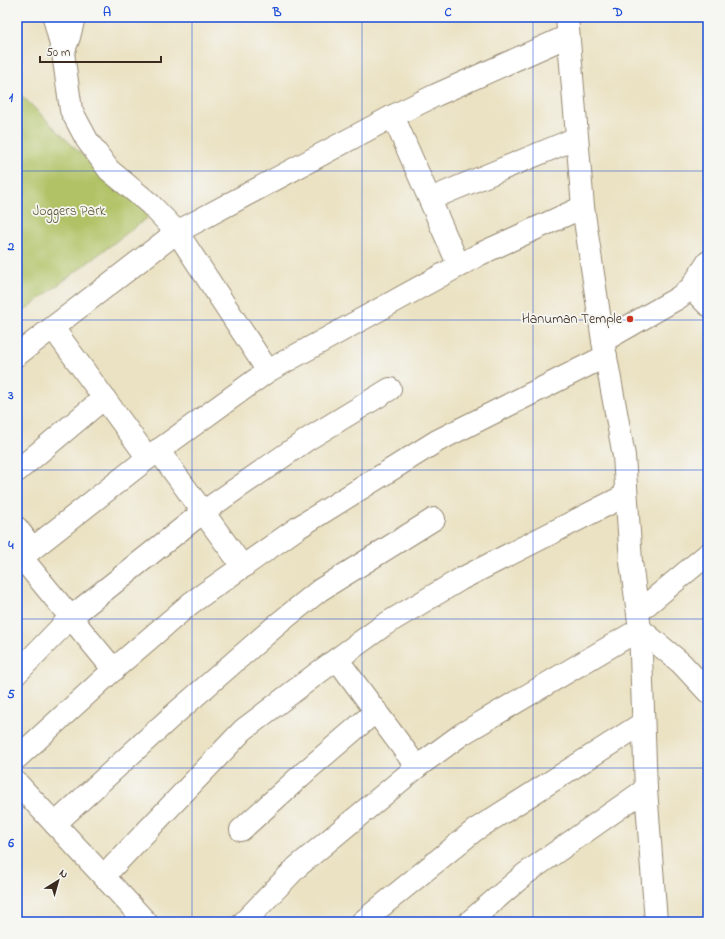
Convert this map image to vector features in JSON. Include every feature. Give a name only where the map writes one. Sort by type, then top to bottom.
[{"type":"street","points":[[54,17],[63,53],[71,110],[87,140],[110,170],[150,204],[177,232],[268,371]]},
{"type":"street","points":[[63,53],[74,17]]},
{"type":"street","points":[[17,354],[177,232],[393,116],[568,26],[583,206],[605,348],[624,456],[631,562],[639,621],[646,789],[656,922]]},
{"type":"street","points":[[393,116],[459,266]]},
{"type":"street","points":[[430,199],[577,138]]},
{"type":"street","points":[[23,555],[153,454],[268,371],[459,266],[583,206]]},
{"type":"street","points":[[17,758],[114,670],[192,603],[299,527],[437,441],[605,348],[691,288],[703,273],[708,262]]},
{"type":"street","points":[[691,288],[708,305]]},
{"type":"street","points":[[53,328],[104,398],[203,512],[243,567]]},
{"type":"street","points":[[17,673],[71,617],[203,512],[308,439],[390,389]]},
{"type":"street","points":[[17,470],[104,398]]},
{"type":"street","points":[[104,876],[243,730],[337,659],[384,625],[461,579],[626,495]]},
{"type":"street","points":[[55,824],[170,718],[279,623],[320,590],[434,519]]},
{"type":"street","points":[[17,528],[23,555],[114,670]]},
{"type":"street","points":[[244,922],[297,867],[417,767],[462,734],[639,621],[708,554]]},
{"type":"street","points":[[639,621],[708,692]]},
{"type":"street","points":[[337,659],[417,767]]},
{"type":"street","points":[[241,830],[306,771],[376,711]]},
{"type":"street","points":[[362,922],[475,830],[643,723]]},
{"type":"street","points":[[17,783],[146,922]]},
{"type":"street","points":[[469,922],[525,874],[646,789]]},
{"type":"green space","name":"Joggers Park","points":[[17,91],[78,151],[151,215],[17,316]]},
{"type":"place","name":"Hanuman Temple","points":[[630,319]]}]
